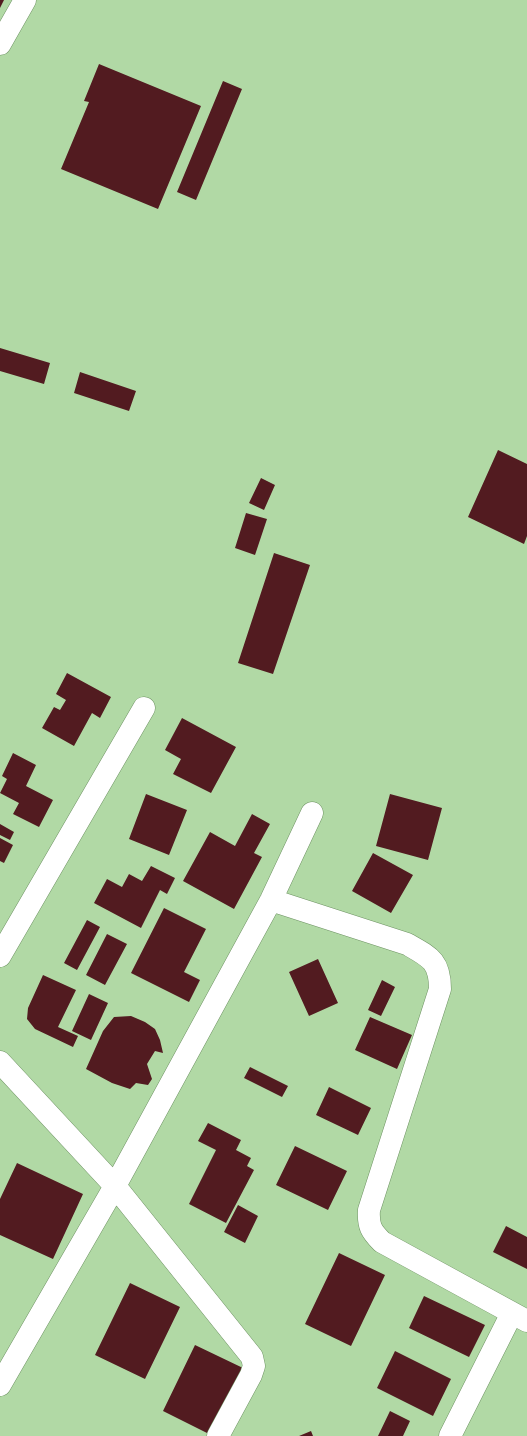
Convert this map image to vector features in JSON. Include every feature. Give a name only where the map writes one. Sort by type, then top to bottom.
[{"type":"street","points":[[0,44],[25,0]]},
{"type":"street","points":[[0,956],[144,708]]},
{"type":"street","points":[[0,1385],[115,1186],[271,900],[312,813]]},
{"type":"street","points":[[271,900],[407,944],[424,954],[436,965],[440,976],[440,989],[369,1210],[368,1222],[372,1232],[382,1242],[519,1317],[450,1436]]},
{"type":"street","points":[[0,1062],[115,1186],[252,1357],[254,1366],[251,1375],[218,1436]]},
{"type":"building","points":[[0,0],[4,0],[0,8]]},
{"type":"building","points":[[99,64],[201,106],[158,209],[61,169],[89,102],[84,101]]},
{"type":"building","points":[[223,81],[242,89],[196,200],[177,192]]},
{"type":"building","points":[[0,348],[50,363],[44,384],[0,371]]},
{"type":"building","points":[[80,372],[136,391],[129,411],[74,393]]},
{"type":"building","points":[[498,450],[527,464],[527,536],[524,544],[468,517]]},
{"type":"building","points":[[261,478],[275,485],[264,510],[249,503]]},
{"type":"building","points":[[246,513],[267,519],[255,555],[235,548]]},
{"type":"building","points":[[274,553],[310,565],[273,674],[238,663]]},
{"type":"building","points":[[67,673],[111,697],[100,718],[92,713],[74,746],[42,728],[54,707],[60,710],[66,700],[56,694]]},
{"type":"building","points":[[182,718],[236,747],[211,793],[173,774],[181,759],[165,750]]},
{"type":"building","points":[[13,753],[36,765],[26,786],[53,800],[39,827],[13,814],[19,803],[0,793],[7,779],[2,776]]},
{"type":"building","points":[[146,794],[187,810],[169,855],[129,839]]},
{"type":"building","points":[[390,794],[442,808],[428,860],[376,846]]},
{"type":"building","points":[[252,814],[270,824],[254,853],[262,857],[234,909],[183,881],[210,832],[235,846]]},
{"type":"building","points":[[0,824],[14,832],[10,840],[0,835]]},
{"type":"building","points":[[0,838],[13,845],[4,863],[0,861]]},
{"type":"building","points":[[373,853],[413,875],[391,913],[352,891]]},
{"type":"building","points":[[151,866],[175,878],[167,894],[160,890],[141,928],[94,903],[107,879],[122,887],[129,874],[142,881]]},
{"type":"building","points":[[164,908],[206,929],[184,972],[200,980],[189,1002],[131,973]]},
{"type":"building","points":[[87,920],[100,927],[77,970],[64,963]]},
{"type":"building","points":[[107,934],[127,944],[105,985],[86,975]]},
{"type":"building","points":[[318,959],[338,1003],[309,1016],[289,972]]},
{"type":"building","points":[[43,975],[76,990],[58,1027],[78,1036],[73,1047],[35,1029],[27,1019],[28,1008]]},
{"type":"building","points":[[382,980],[395,987],[381,1016],[368,1010]]},
{"type":"building","points":[[89,994],[108,1003],[91,1040],[72,1031]]},
{"type":"building","points":[[131,1016],[145,1022],[155,1029],[160,1040],[163,1053],[155,1051],[147,1064],[152,1079],[148,1085],[136,1083],[130,1089],[112,1083],[86,1069],[103,1031],[114,1017]]},
{"type":"building","points":[[370,1017],[412,1035],[397,1069],[355,1050]]},
{"type":"building","points":[[250,1067],[288,1086],[282,1097],[244,1078]]},
{"type":"building","points":[[329,1087],[371,1108],[358,1135],[316,1115]]},
{"type":"building","points":[[208,1123],[241,1140],[236,1150],[251,1158],[247,1166],[254,1170],[226,1223],[189,1204],[216,1150],[198,1141]]},
{"type":"building","points":[[295,1146],[347,1171],[328,1210],[276,1185]]},
{"type":"building","points":[[17,1163],[83,1194],[53,1259],[0,1235],[0,1199]]},
{"type":"building","points":[[238,1205],[258,1216],[245,1243],[224,1232]]},
{"type":"building","points":[[506,1226],[527,1237],[527,1269],[493,1252]]},
{"type":"building","points":[[339,1253],[385,1275],[351,1346],[305,1324]]},
{"type":"building","points":[[130,1283],[180,1307],[145,1379],[95,1355]]},
{"type":"building","points":[[424,1296],[485,1325],[469,1357],[409,1328]]},
{"type":"building","points":[[195,1345],[243,1368],[211,1435],[163,1411]]},
{"type":"building","points":[[395,1351],[451,1379],[433,1416],[377,1388]]},
{"type":"building","points":[[390,1411],[410,1421],[403,1436],[378,1436]]},
{"type":"building","points":[[311,1431],[313,1436],[299,1436]]}]
